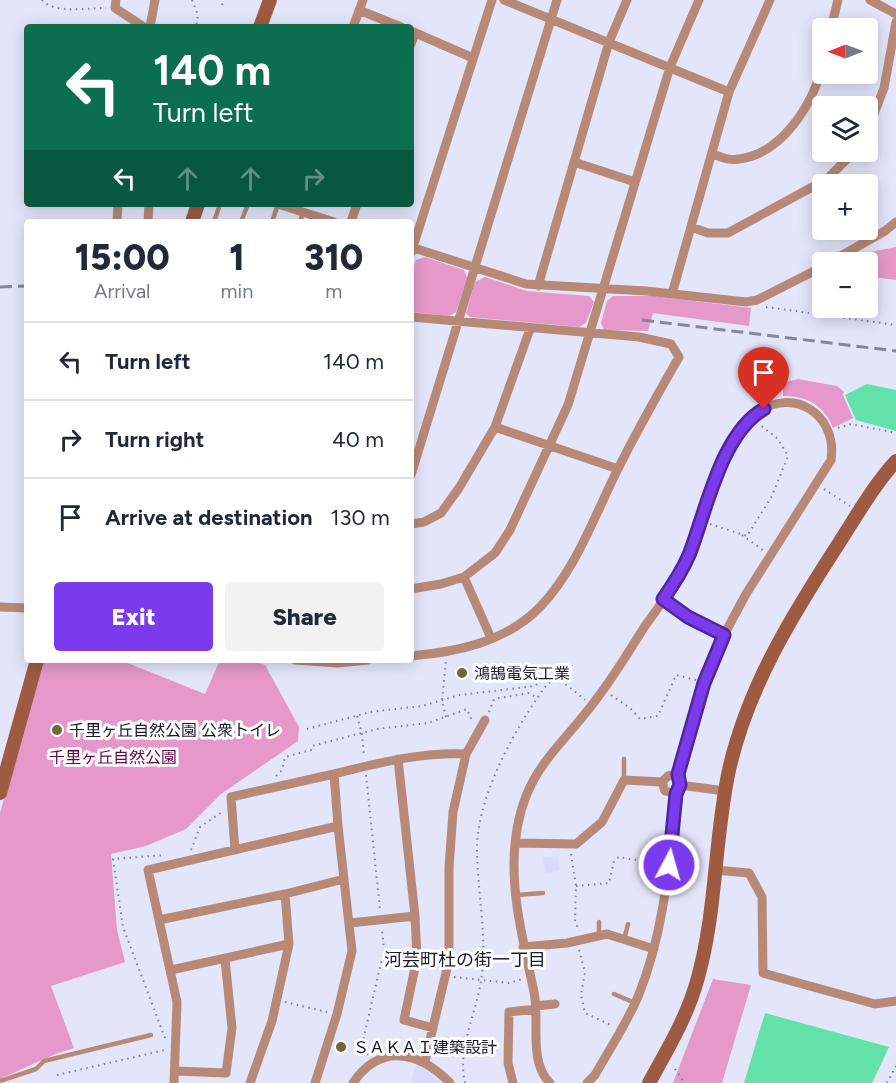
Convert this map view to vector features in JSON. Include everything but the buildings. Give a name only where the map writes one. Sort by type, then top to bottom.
[{"type":"street","points":[[151,24],[155,0]]},
{"type":"street","points":[[261,24],[270,0]]},
{"type":"street","points":[[354,24],[363,0]]},
{"type":"street","points":[[414,243],[492,0]]},
{"type":"street","points":[[504,0],[729,92]]},
{"type":"street","points":[[415,449],[458,321],[557,0]]},
{"type":"street","points":[[538,286],[609,42],[627,0]]},
{"type":"street","points":[[414,588],[464,577],[484,562],[502,543],[551,446],[568,405],[591,333],[670,67],[699,0]]},
{"type":"street","points":[[672,294],[729,92],[770,0]]},
{"type":"street","points":[[834,18],[838,0]]},
{"type":"street","points":[[870,0],[896,14]]},
{"type":"street","points":[[115,4],[140,24]]},
{"type":"street","points":[[359,10],[394,24]]},
{"type":"street","points":[[878,104],[884,88],[896,22]]},
{"type":"street","points":[[414,32],[473,58]]},
{"type":"street","points":[[712,154],[728,159],[740,159],[767,147],[783,136],[806,106],[815,84]]},
{"type":"street","points":[[574,162],[635,182]]},
{"type":"street","points":[[836,174],[846,162]]},
{"type":"street","points":[[691,227],[708,233],[728,233],[812,191]]},
{"type":"street","points":[[878,235],[896,222]]},
{"type":"street","points":[[848,252],[869,240]]},
{"type":"street","points":[[414,250],[538,286],[751,301],[812,272]]},
{"type":"street","points":[[414,317],[639,337],[671,344],[679,357],[641,421],[562,579],[534,612],[509,630],[470,648],[414,656]]},
{"type":"street","points":[[414,523],[433,518],[448,506],[495,427],[530,329]]},
{"type":"street","points":[[550,1083],[538,1066],[536,1007],[517,896],[515,843],[518,820],[533,780],[550,753],[592,706],[684,567],[721,467],[731,447],[751,418],[780,402],[799,403],[819,414],[830,431],[831,460],[724,635],[704,683],[678,774],[663,912],[654,949],[635,1003],[595,1075],[587,1083]]},
{"type":"street","points":[[495,427],[618,469]]},
{"type":"street","points":[[649,1083],[673,1041],[697,983],[706,944],[725,791],[734,750],[751,699],[775,648],[826,563],[876,485],[896,461]]},
{"type":"street","points":[[464,577],[491,638]]},
{"type":"street","points":[[663,599],[688,617],[724,635]]},
{"type":"street","points":[[0,608],[24,608]]},
{"type":"street","points":[[0,793],[36,663]]},
{"type":"street","points":[[426,1062],[449,960],[450,832],[466,754],[485,720]]},
{"type":"street","points":[[235,850],[231,797],[398,759],[445,753],[466,754]]},
{"type":"street","points":[[398,759],[415,916],[417,958],[404,1020],[433,1028]]},
{"type":"street","points":[[315,1083],[337,1014],[352,951],[334,774]]},
{"type":"street","points":[[515,843],[576,844],[602,822],[624,780],[662,782],[668,776],[678,774]]},
{"type":"street","points":[[662,782],[665,791],[725,791]]},
{"type":"street","points":[[174,1083],[177,1002],[148,870],[338,826]]},
{"type":"street","points":[[715,870],[749,873],[762,897],[763,974],[875,1004],[896,1001]]},
{"type":"street","points":[[159,920],[285,894],[344,879]]},
{"type":"street","points":[[250,1083],[277,1000],[289,944],[285,894]]},
{"type":"street","points":[[350,923],[415,916]]},
{"type":"street","points":[[524,947],[580,940],[599,935],[624,939],[654,949]]},
{"type":"street","points":[[171,970],[289,944]]},
{"type":"street","points":[[175,1071],[226,1073],[232,1028],[225,959]]},
{"type":"street","points":[[513,1083],[508,1063],[509,1012],[555,1004]]},
{"type":"street","points":[[353,1083],[363,1070],[383,1059],[406,1057],[426,1062],[450,1083]]},
{"type":"lane","points":[[624,759],[624,780]]},
{"type":"lane","points":[[517,896],[543,893]]},
{"type":"lane","points":[[599,922],[599,935]]},
{"type":"lane","points":[[624,939],[628,924]]},
{"type":"lane","points":[[614,994],[635,1003]]},
{"type":"lane","points":[[0,1081],[36,1069],[44,1061],[151,1035]]},
{"type":"path","points":[[42,0],[52,6],[62,8],[115,4]]},
{"type":"path","points":[[192,0],[198,15],[196,24]]},
{"type":"path","points":[[222,5],[224,0]]},
{"type":"path","points":[[751,301],[754,306],[794,310],[805,315],[896,326]]},
{"type":"path","points":[[702,521],[747,536],[772,496],[776,481],[788,461],[778,438],[751,418]]},
{"type":"path","points":[[830,431],[851,424],[896,434]]},
{"type":"path","points":[[817,484],[850,506]]},
{"type":"path","points":[[742,535],[771,556]]},
{"type":"path","points":[[446,718],[442,700],[447,652]]},
{"type":"path","points":[[307,729],[357,716],[460,695],[535,686],[547,673],[552,680],[567,684],[592,706]]},
{"type":"path","points":[[603,690],[642,719],[658,716],[676,675],[704,683]]},
{"type":"path","points":[[465,1083],[462,1061],[482,980],[483,931],[477,847],[480,818],[490,785],[516,729],[542,687],[552,680]]},
{"type":"path","points":[[493,705],[494,699],[529,693],[537,698]]},
{"type":"path","points":[[270,788],[269,782],[282,770],[285,757],[311,750],[312,746],[446,718],[466,709],[477,732]]},
{"type":"path","points":[[357,716],[362,734],[365,766]]},
{"type":"path","points":[[186,861],[200,827],[231,803]]},
{"type":"path","points":[[570,845],[576,886],[575,920],[585,972],[581,995],[585,1013],[620,1030]]},
{"type":"path","points":[[165,1038],[123,927],[113,859],[168,855]]},
{"type":"path","points":[[576,886],[609,883],[614,861],[618,857],[669,865]]},
{"type":"path","points":[[461,978],[509,983],[530,978]]},
{"type":"path","points":[[277,1000],[337,1014]]},
{"type":"path","points":[[57,1075],[176,1047]]},
{"type":"path","points":[[887,1083],[896,1066]]},
{"type":"path","points":[[675,1069],[682,1078],[681,1083]]},
{"type":"shaded area","points":[[867,384],[896,390],[896,431],[856,420],[845,395]]},
{"type":"shaded area","points":[[558,856],[560,871],[545,873],[543,857]]},
{"type":"shaded area","points":[[765,1013],[889,1047],[872,1083],[744,1083]]},
{"type":"shaded area","points":[[417,1064],[437,1079],[441,1083],[410,1083]]},
{"type":"green space","points":[[896,247],[896,280],[878,278],[878,252],[870,252]]},
{"type":"green space","points":[[425,257],[464,270],[467,278],[456,312],[449,316],[414,312],[416,260]]},
{"type":"green space","points":[[485,277],[527,291],[589,296],[594,302],[586,323],[579,327],[470,317],[466,313],[475,282]]},
{"type":"green space","points":[[613,296],[653,296],[751,308],[749,326],[653,313],[648,331],[604,330],[601,323],[607,301]]},
{"type":"green space","points":[[798,379],[837,386],[844,392],[843,395],[853,418],[833,428],[825,414],[814,403],[799,397],[783,396],[783,383]]},
{"type":"green space","name":"千里ヶ丘自然公園","points":[[43,663],[128,663],[205,694],[219,663],[259,663],[265,665],[299,727],[298,741],[221,794],[186,829],[146,846],[111,854],[117,930],[125,962],[51,986],[74,1048],[0,1079],[0,813]]},
{"type":"green space","points":[[713,979],[751,985],[722,1083],[673,1083]]},
{"type":"railway","points":[[0,287],[24,286]]},
{"type":"railway","points":[[642,320],[896,351]]},
{"type":"place","name":"鴻鵠電気工業","points":[[462,673]]},
{"type":"place","name":"千里ヶ丘自然公園 公衆トイレ","points":[[57,730]]},
{"type":"place","name":"ＳＡＫＡＩ建築設計","points":[[341,1047]]},
{"type":"district","name":"河芸町杜の街一丁目","points":[[465,960]]},
{"type":"route","points":[[669,865],[676,794],[680,785],[678,774],[682,767],[704,683],[724,635],[688,617],[663,599],[684,567],[721,467],[731,447],[751,418],[764,409]]}]
